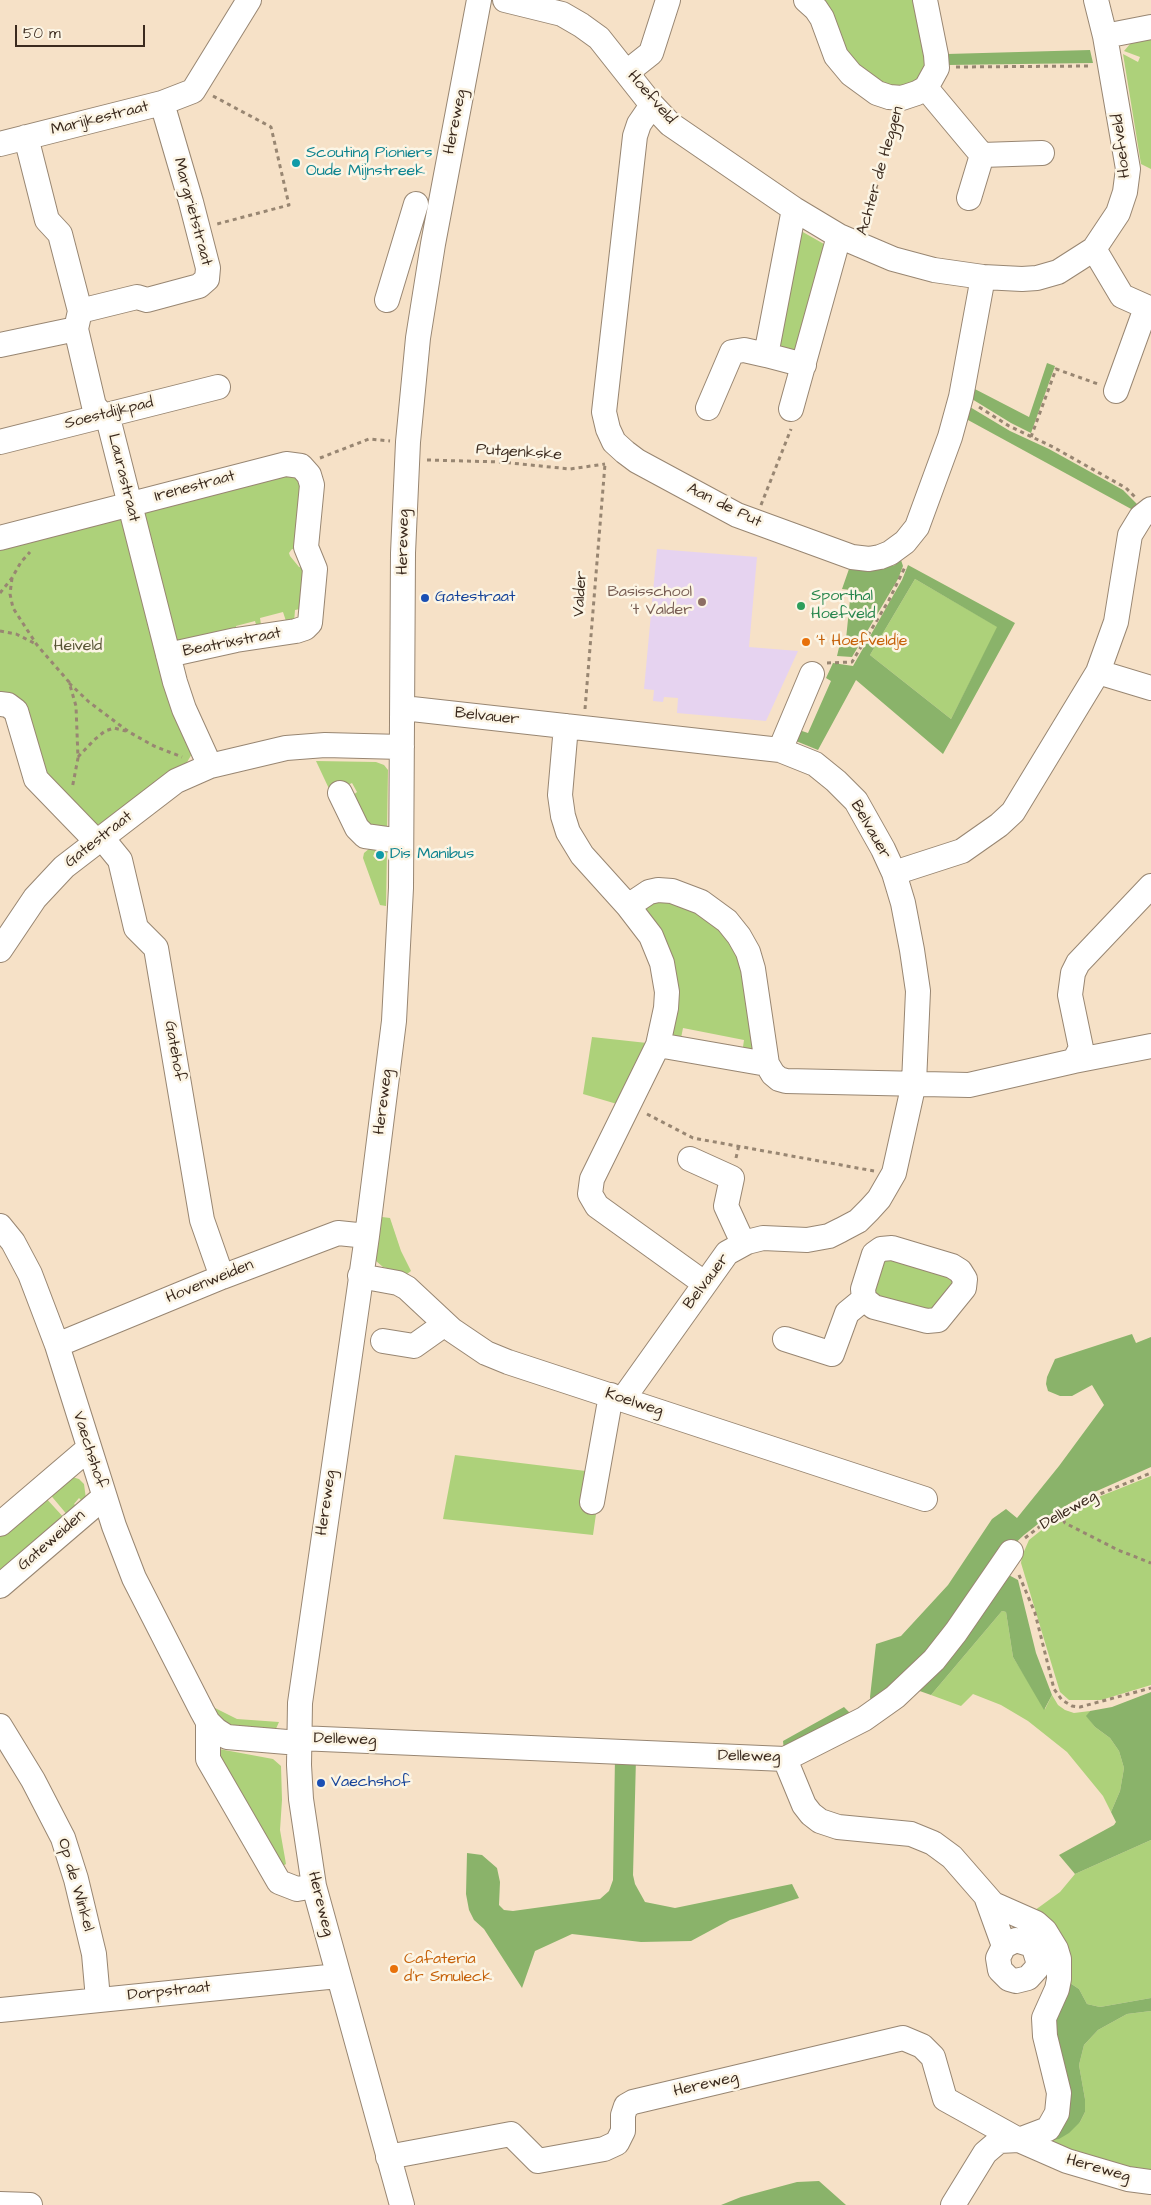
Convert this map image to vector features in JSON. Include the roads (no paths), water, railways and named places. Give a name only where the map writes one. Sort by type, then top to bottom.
[{"type":"street","name":"Marijkestraat","points":[[0,144],[162,103],[193,90],[197,87],[249,0]]},
{"type":"street","name":"Hereweg","points":[[402,2205],[314,1886],[301,1798],[299,1741],[304,1664],[367,1236],[394,1021],[401,841],[403,553],[407,451],[418,338],[433,244],[479,0]]},
{"type":"street","name":"Hoefveld","points":[[505,0],[562,14],[581,25],[599,38],[652,105],[670,124],[794,209],[850,241],[893,259],[927,268],[983,277],[1037,278],[1058,272],[1094,249],[1118,213],[1128,180],[1128,169],[1105,36],[1096,0]]},
{"type":"street","points":[[627,72],[651,53],[668,0]]},
{"type":"street","name":"Achter de Heggen","points":[[806,0],[822,18],[836,56],[851,74],[877,93],[889,97],[902,98],[917,93],[931,78]]},
{"type":"street","points":[[925,0],[936,55],[931,78],[982,155]]},
{"type":"street","points":[[1105,36],[1151,27]]},
{"type":"street","name":"Margrietstraat","points":[[0,345],[78,320],[137,297],[147,300],[203,284],[207,280],[208,268],[162,103]]},
{"type":"street","name":"Aan de Put","points":[[652,105],[639,124],[635,136],[604,398],[604,412],[608,429],[614,442],[615,458],[637,461],[754,522],[852,557],[869,559],[880,557],[899,548],[910,537],[917,526],[950,437],[961,397],[983,277]]},
{"type":"street","name":"Laurastraat","points":[[26,137],[47,220],[60,234],[94,406],[108,422],[168,655],[184,709],[210,766]]},
{"type":"street","points":[[982,155],[1042,153]]},
{"type":"street","points":[[969,198],[982,155]]},
{"type":"street","points":[[387,300],[416,204]]},
{"type":"street","points":[[766,355],[794,209]]},
{"type":"street","points":[[406,238],[433,244]]},
{"type":"street","points":[[791,410],[804,365],[850,241]]},
{"type":"street","points":[[1094,249],[1122,296],[1149,309],[1116,391]]},
{"type":"street","points":[[708,408],[732,352],[744,350],[804,365]]},
{"type":"street","name":"Soestdijkpad","points":[[0,442],[102,415],[218,388]]},
{"type":"street","name":"Irenestraat","points":[[0,538],[273,467],[286,464],[301,466],[309,475],[312,486],[306,547],[315,568],[310,623],[305,628],[296,631]]},
{"type":"street","points":[[894,873],[962,851],[1000,825],[1013,812],[1098,672],[1116,622],[1130,535],[1142,517],[1150,510]]},
{"type":"street","name":"Beatrixstraat","points":[[168,655],[236,640],[296,631]]},
{"type":"street","points":[[1098,672],[1151,688]]},
{"type":"street","points":[[780,750],[812,674]]},
{"type":"street","name":"Gatehof","points":[[0,704],[8,705],[16,711],[36,779],[120,860],[136,928],[156,948],[202,1220],[222,1277]]},
{"type":"street","name":"Belvauer","points":[[403,708],[780,750],[815,764],[856,801],[883,849],[894,873],[903,903],[918,992],[914,1083],[893,1174],[879,1199],[858,1221],[829,1236],[807,1240],[763,1238],[743,1243],[727,1253],[628,1392],[619,1398],[592,1502]]},
{"type":"street","points":[[574,726],[560,794],[563,816],[575,846],[628,906],[650,936],[658,950],[665,976],[666,1008],[658,1045],[592,1179],[590,1194],[597,1206],[704,1283]]},
{"type":"street","name":"Gatestraat","points":[[0,950],[34,898],[64,866],[176,781],[210,766],[286,748],[325,745],[402,747]]},
{"type":"street","points":[[340,793],[357,828],[364,836],[401,841]]},
{"type":"street","points":[[1074,1061],[1081,1048],[1070,994],[1072,972],[1078,963],[1151,886]]},
{"type":"street","points":[[628,906],[649,892],[658,890],[672,891],[701,902],[727,921],[739,936],[748,952],[753,969],[767,1064],[772,1074],[786,1081],[969,1084],[1151,1046]]},
{"type":"street","points":[[658,1045],[767,1064]]},
{"type":"street","points":[[690,1159],[732,1178],[726,1206],[743,1243]]},
{"type":"street","points":[[858,1221],[878,1250]]},
{"type":"street","name":"Vaechshof","points":[[0,1226],[13,1242],[30,1274],[57,1345],[88,1449],[134,1578],[208,1722],[227,1737],[299,1741]]},
{"type":"street","name":"Hovenweiden","points":[[57,1345],[222,1277],[338,1233],[367,1236]]},
{"type":"street","points":[[892,1248],[952,1266],[963,1275],[965,1279],[964,1288],[940,1318],[931,1322],[874,1307],[864,1299],[863,1289],[874,1254],[878,1250],[892,1248]]},
{"type":"street","name":"Koelweg","points":[[360,1276],[398,1283],[407,1288],[445,1324],[467,1341],[508,1362],[925,1499]]},
{"type":"street","points":[[785,1339],[832,1354],[847,1313],[864,1299]]},
{"type":"street","points":[[383,1341],[414,1346],[445,1324]]},
{"type":"street","points":[[0,1524],[88,1449]]},
{"type":"street","name":"Gateweiden","points":[[0,1586],[104,1496]]},
{"type":"street","name":"Delleweg","points":[[299,1741],[786,1759],[864,1718],[896,1697],[934,1660],[956,1632],[1011,1552]]},
{"type":"street","points":[[208,1722],[208,1759],[279,1882],[297,1889],[314,1886]]},
{"type":"street","name":"Op de Winkel","points":[[0,1726],[33,1780],[63,1838],[76,1879],[94,1954],[98,1999]]},
{"type":"street","points":[[786,1759],[804,1805],[820,1821],[838,1827],[910,1834],[943,1849],[987,1899],[999,1908],[1036,1923],[1045,1930],[1059,1959],[1060,1969],[1057,1989],[1044,2018],[1045,2036],[1058,2093],[1057,2113],[1048,2129],[1019,2140],[999,2141],[985,2153],[953,2205]]},
{"type":"street","points":[[987,1899],[1004,1946]]},
{"type":"street","name":"Dorpstraat","points":[[0,2010],[338,1976]]},
{"type":"street","name":"Hereweg","points":[[388,2157],[511,2134],[538,2161],[604,2149],[617,2143],[623,2131],[623,2115],[626,2106],[633,2102],[903,2038],[922,2046],[933,2057],[945,2098],[1019,2140],[1076,2164],[1128,2179],[1151,2182]]},
{"type":"street","points":[[0,2204],[30,2205]]},
{"type":"place","name":"Scouting Pioniers Oude Mijnstreek","points":[[296,163]]},
{"type":"place","name":"Gatestraat","points":[[425,598]]},
{"type":"place","name":"Basisschool 't Valder","points":[[702,602]]},
{"type":"place","name":"Sporthal Hoefveld","points":[[801,606]]},
{"type":"place","name":"'t Hoefveldje","points":[[806,642]]},
{"type":"place","name":"Dis Manibus","points":[[380,855]]},
{"type":"place","name":"Vaechshof","points":[[321,1783]]},
{"type":"place","name":"Cafateria d'r Smuleck","points":[[394,1969]]},
{"type":"park label","name":"Heiveld","points":[[78,647]]}]
